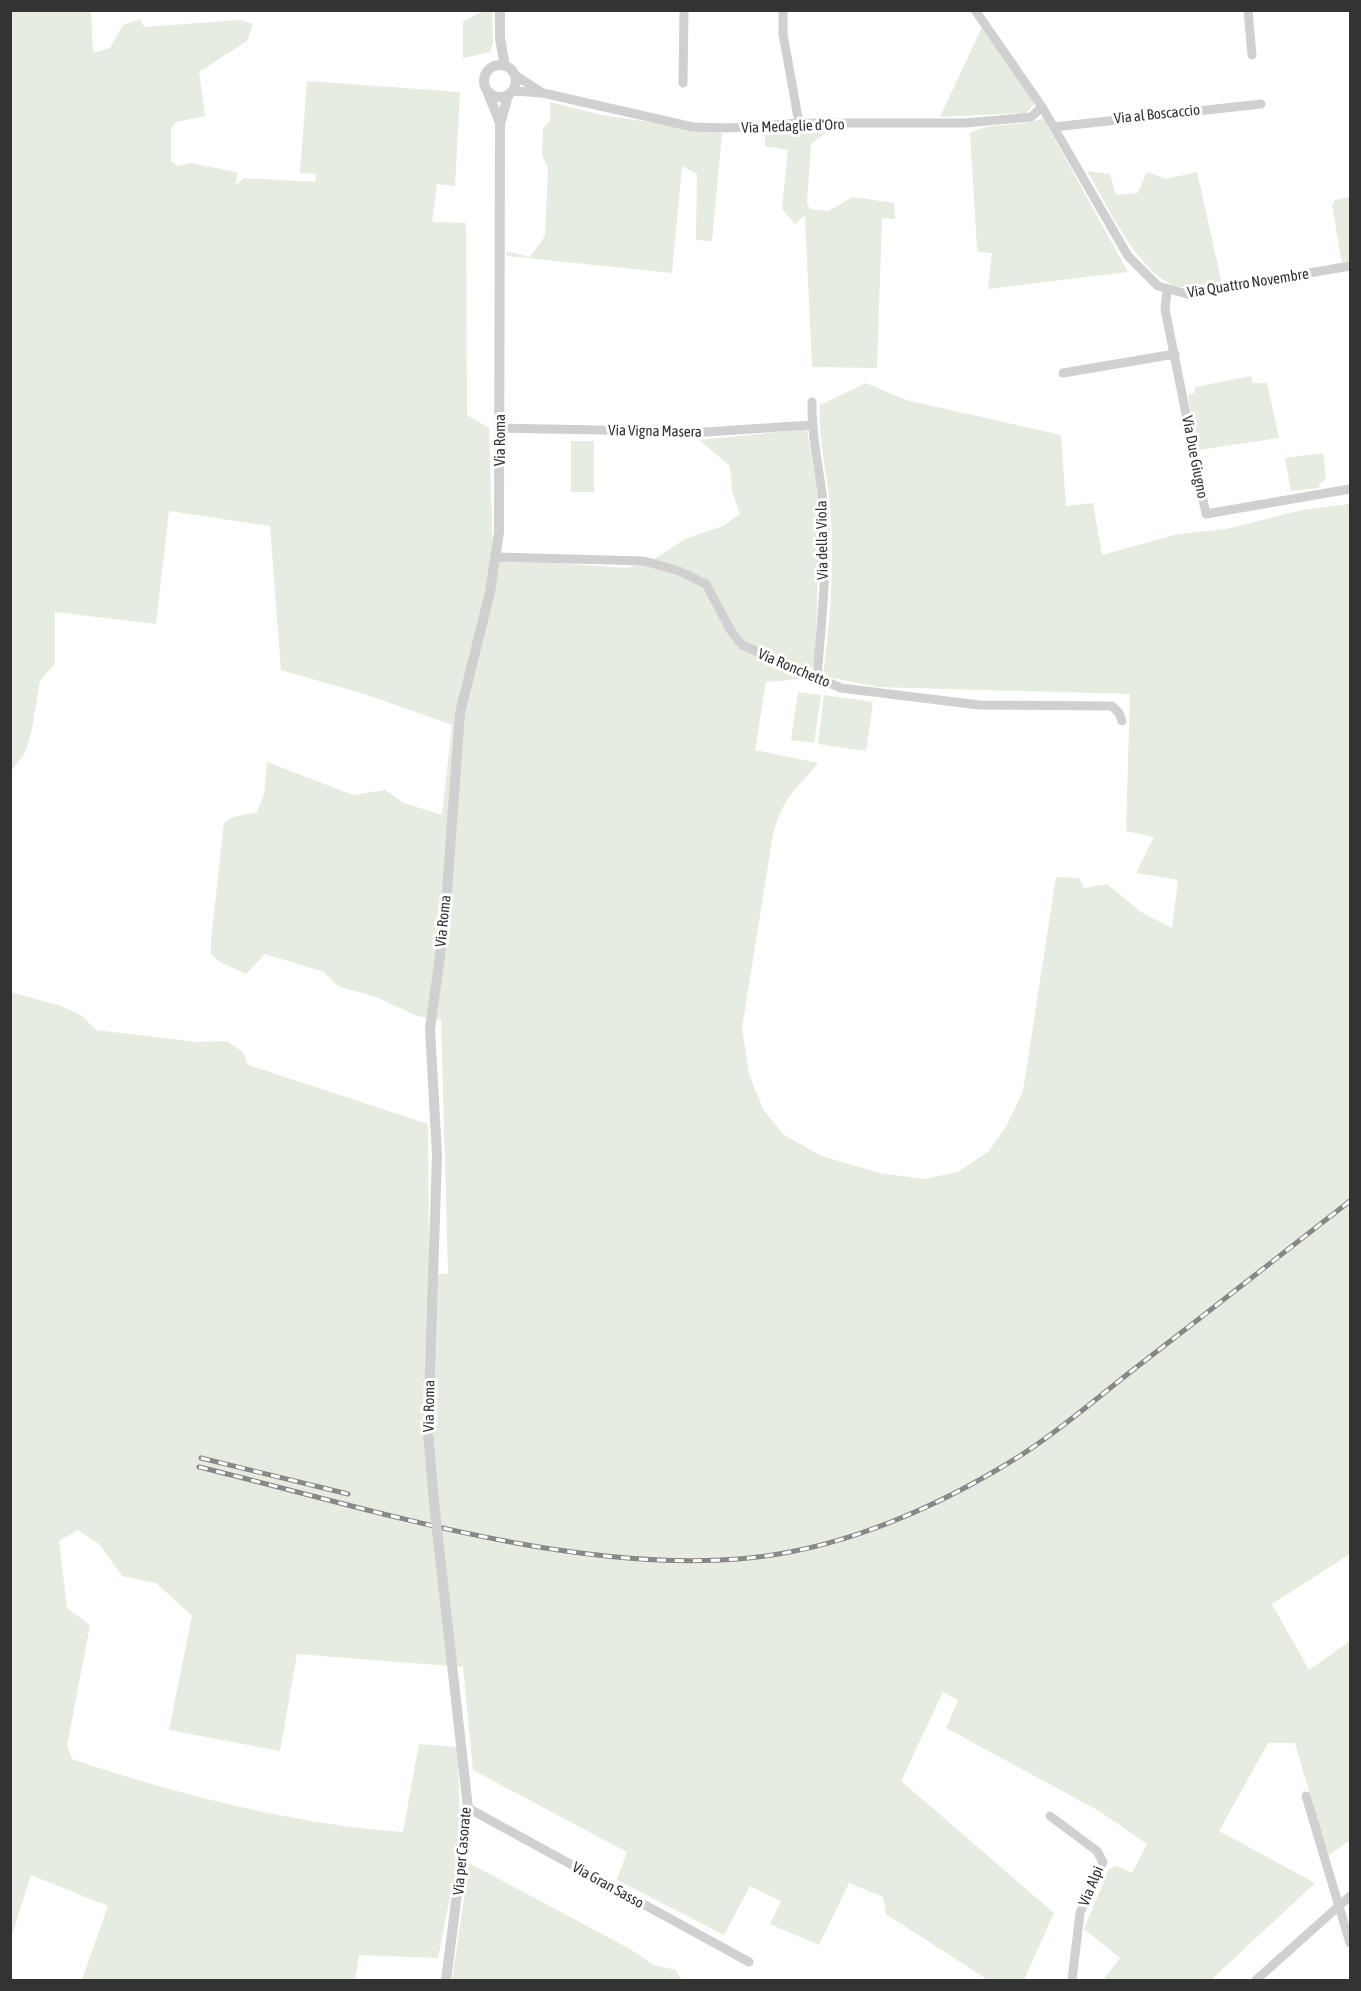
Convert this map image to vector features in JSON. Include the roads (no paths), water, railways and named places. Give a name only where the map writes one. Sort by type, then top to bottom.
[{"type":"street","name":"Via Roma","points":[[500,10],[500,38],[505,66]]},
{"type":"street","points":[[683,83],[684,10]]},
{"type":"street","points":[[783,10],[783,34],[799,123]]},
{"type":"street","name":"Via Quattro Novembre","points":[[975,10],[1042,107],[1128,256],[1148,278],[1167,291],[1187,294],[1350,267]]},
{"type":"street","points":[[1248,10],[1252,55]]},
{"type":"street","name":"Via Roma","points":[[500,38],[490,68],[484,77],[500,124]]},
{"type":"street","points":[[490,68],[505,66],[515,75]]},
{"type":"street","name":"Via Roma","points":[[459,1720],[428,1432],[437,1155],[430,1029],[445,919],[460,713],[496,557],[500,516],[500,124],[515,75]]},
{"type":"street","name":"Via Medaglie d'Oro","points":[[515,75],[543,93]]},
{"type":"street","points":[[488,93],[497,98],[510,93]]},
{"type":"street","name":"Via Medaglie d'Oro","points":[[510,93],[543,93],[693,127],[728,128],[799,123],[965,123],[1031,117],[1042,107]]},
{"type":"street","name":"Via al Boscaccio","points":[[1054,127],[1262,104]]},
{"type":"street","name":"Via Due Giugno","points":[[1167,291],[1165,309],[1206,514],[1350,489]]},
{"type":"street","points":[[1063,373],[1175,354]]},
{"type":"street","name":"Via della Viola","points":[[812,402],[811,425],[824,513],[823,603],[817,678]]},
{"type":"street","name":"Via Vigna Masera","points":[[499,428],[706,432],[811,425]]},
{"type":"street","name":"Via Ronchetto","points":[[496,557],[644,561],[679,571],[706,584],[731,631],[742,645],[841,688],[979,705],[1112,706],[1119,713],[1122,721]]},
{"type":"street","name":"Via per Casorate","points":[[446,1980],[468,1808],[459,1720]]},
{"type":"street","points":[[1306,1796],[1350,1943]]},
{"type":"street","name":"Via Gran Sasso","points":[[468,1808],[748,1962]]},
{"type":"street","name":"Via Alpi","points":[[1050,1816],[1097,1851],[1103,1862],[1080,1912],[1072,1980]]},
{"type":"street","points":[[1256,1980],[1350,1896]]},
{"type":"railway","points":[[199,1467],[398,1518],[536,1546],[604,1556],[672,1560],[738,1559],[805,1549],[871,1530],[903,1517],[965,1488],[1013,1460],[1064,1425],[1350,1201]]},
{"type":"railway","points":[[201,1458],[348,1494]]}]
